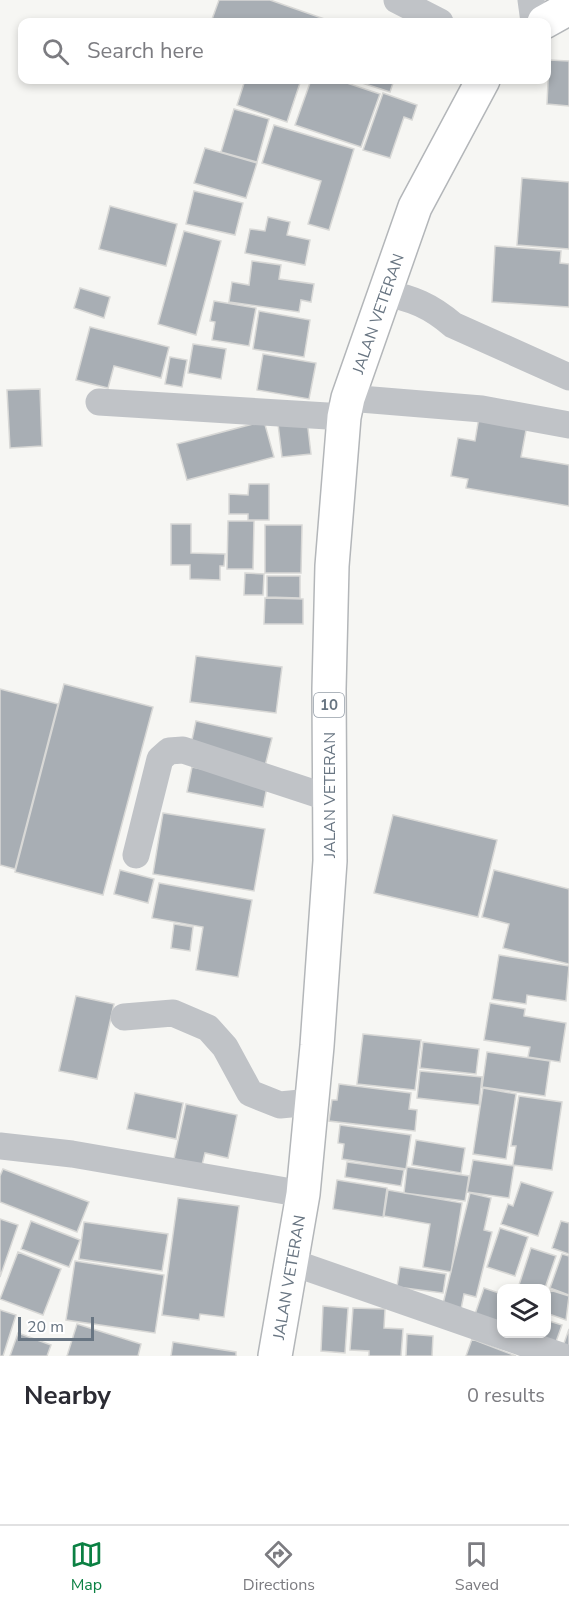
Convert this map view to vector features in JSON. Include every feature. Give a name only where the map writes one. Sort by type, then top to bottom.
[{"type":"highway","points":[[551,18],[569,8]]},
{"type":"highway","name":"JALAN VETERAN","points":[[275,1356],[303,1194],[330,861],[332,566],[346,408],[415,207],[481,84]]},
{"type":"street","points":[[397,0],[432,18]]},
{"type":"street","points":[[531,0],[533,18]]},
{"type":"street","points":[[384,293],[413,299],[438,312],[453,325],[569,377]]},
{"type":"street","points":[[99,402],[346,408],[390,399],[482,409],[569,425]]},
{"type":"street","points":[[136,855],[160,759],[169,751],[183,750],[329,798]]},
{"type":"street","points":[[124,1017],[173,1013],[208,1028],[225,1047],[250,1094],[280,1105],[311,1102]]},
{"type":"street","points":[[0,1146],[72,1154],[303,1194]]},
{"type":"street","points":[[291,1262],[561,1356]]},
{"type":"building","points":[[219,0],[270,0],[322,18],[212,18]]},
{"type":"building","points":[[551,60],[569,61],[569,106],[547,104],[548,84],[551,84]]},
{"type":"building","points":[[244,84],[300,84],[287,122],[237,105]]},
{"type":"building","points":[[310,84],[350,84],[380,94],[361,147],[295,125]]},
{"type":"building","points":[[365,84],[393,84],[390,92]]},
{"type":"building","points":[[383,93],[417,105],[412,120],[404,117],[390,158],[363,150]]},
{"type":"building","points":[[234,109],[269,119],[257,162],[221,152]]},
{"type":"building","points":[[274,125],[354,149],[329,230],[308,224],[321,181],[262,163]]},
{"type":"building","points":[[205,148],[257,163],[246,198],[194,183]]},
{"type":"building","points":[[522,178],[569,182],[569,249],[517,245]]},
{"type":"building","points":[[194,191],[243,203],[235,235],[186,224]]},
{"type":"building","points":[[110,206],[177,224],[166,266],[99,249]]},
{"type":"building","points":[[268,217],[290,222],[287,235],[310,240],[305,265],[245,253],[250,229],[265,231]]},
{"type":"building","points":[[184,231],[221,241],[196,335],[158,324]]},
{"type":"building","points":[[495,246],[561,251],[560,263],[569,264],[569,307],[492,302]]},
{"type":"building","points":[[252,261],[281,265],[279,279],[314,284],[311,302],[301,300],[299,312],[229,302],[232,282],[249,285]]},
{"type":"building","points":[[80,288],[110,297],[104,318],[74,308]]},
{"type":"building","points":[[214,301],[256,308],[249,346],[212,340],[215,322],[210,321]]},
{"type":"building","points":[[259,311],[310,320],[304,357],[253,349]]},
{"type":"building","points":[[90,327],[169,347],[161,378],[114,366],[108,388],[76,380]]},
{"type":"building","points":[[193,344],[226,349],[221,379],[188,373]]},
{"type":"building","points":[[263,354],[316,363],[309,399],[257,390]]},
{"type":"building","points":[[170,357],[187,360],[182,387],[165,384]]},
{"type":"building","points":[[40,389],[42,446],[10,448],[7,390]]},
{"type":"building","points":[[479,417],[527,425],[521,457],[569,465],[569,506],[466,488],[468,479],[451,476],[458,438],[475,441]]},
{"type":"building","points":[[307,420],[311,454],[282,457],[278,424]]},
{"type":"building","points":[[264,421],[274,457],[187,480],[177,444]]},
{"type":"building","points":[[249,484],[269,484],[269,520],[248,520],[248,514],[229,514],[229,494],[248,495]]},
{"type":"building","points":[[228,521],[254,521],[253,569],[227,569]]},
{"type":"building","points":[[171,524],[191,524],[191,553],[225,554],[224,566],[220,566],[220,580],[190,579],[190,565],[171,565]]},
{"type":"building","points":[[265,525],[302,525],[301,573],[265,573]]},
{"type":"building","points":[[245,573],[264,574],[263,595],[244,595]]},
{"type":"building","points":[[267,576],[300,576],[300,598],[267,597]]},
{"type":"building","points":[[265,598],[303,599],[303,624],[264,624]]},
{"type":"building","points":[[196,656],[282,667],[276,713],[190,702]]},
{"type":"building","points":[[64,684],[153,707],[103,895],[15,872]]},
{"type":"building","points":[[0,689],[58,704],[15,869],[0,865]]},
{"type":"building","points":[[196,721],[272,738],[265,766],[190,749]]},
{"type":"building","points":[[192,767],[268,782],[263,807],[187,792]]},
{"type":"building","points":[[163,813],[265,829],[254,891],[153,874]]},
{"type":"building","points":[[393,815],[497,840],[478,917],[374,893]]},
{"type":"building","points":[[120,870],[154,879],[148,903],[114,894]]},
{"type":"building","points":[[494,870],[569,889],[569,964],[503,948],[509,924],[482,917]]},
{"type":"building","points":[[159,883],[252,900],[238,977],[196,970],[203,927],[152,918]]},
{"type":"building","points":[[174,924],[193,927],[190,951],[171,948]]},
{"type":"building","points":[[499,955],[569,966],[566,1001],[527,995],[526,1004],[492,999]]},
{"type":"building","points":[[76,996],[114,1004],[97,1079],[59,1071]]},
{"type":"building","points":[[490,1003],[525,1009],[524,1016],[566,1023],[560,1062],[528,1057],[530,1047],[484,1040]]},
{"type":"building","points":[[363,1034],[421,1040],[415,1090],[357,1084]]},
{"type":"building","points":[[423,1042],[479,1049],[476,1074],[420,1068]]},
{"type":"building","points":[[487,1052],[550,1061],[545,1096],[482,1087]]},
{"type":"building","points":[[420,1071],[482,1077],[479,1105],[417,1098]]},
{"type":"building","points":[[339,1084],[411,1093],[409,1109],[417,1110],[415,1131],[329,1121],[332,1100],[337,1100]]},
{"type":"building","points":[[483,1088],[516,1094],[506,1159],[473,1154]]},
{"type":"building","points":[[135,1093],[183,1103],[176,1139],[127,1129]]},
{"type":"building","points":[[519,1096],[562,1102],[552,1170],[513,1165],[516,1146],[511,1146]]},
{"type":"building","points":[[186,1104],[237,1115],[228,1158],[205,1153],[202,1165],[174,1159]]},
{"type":"building","points":[[340,1125],[411,1135],[406,1169],[342,1159],[344,1144],[338,1143]]},
{"type":"building","points":[[416,1140],[465,1148],[461,1173],[412,1165]]},
{"type":"building","points":[[473,1160],[514,1166],[509,1198],[467,1192]]},
{"type":"building","points":[[347,1162],[404,1170],[401,1186],[345,1177]]},
{"type":"building","points":[[407,1167],[469,1176],[465,1201],[404,1193]]},
{"type":"building","points":[[3,1169],[89,1202],[77,1232],[0,1202],[0,1176]]},
{"type":"building","points":[[337,1180],[387,1188],[383,1217],[333,1209]]},
{"type":"building","points":[[521,1182],[553,1192],[538,1236],[501,1224],[508,1204],[513,1206]]},
{"type":"building","points":[[388,1190],[462,1203],[451,1272],[423,1267],[430,1224],[384,1216]]},
{"type":"building","points":[[470,1193],[491,1198],[484,1230],[492,1232],[476,1297],[464,1294],[461,1309],[443,1304]]},
{"type":"building","points":[[178,1198],[239,1206],[224,1317],[200,1314],[199,1320],[162,1315]]},
{"type":"building","points":[[0,1219],[18,1225],[0,1277]]},
{"type":"building","points":[[31,1221],[80,1240],[69,1267],[21,1249]]},
{"type":"building","points":[[561,1221],[569,1223],[569,1254],[552,1248]]},
{"type":"building","points":[[84,1222],[168,1234],[162,1271],[79,1259]]},
{"type":"building","points":[[500,1228],[528,1237],[515,1276],[487,1267]]},
{"type":"building","points":[[531,1248],[556,1256],[546,1284],[519,1284]]},
{"type":"building","points":[[18,1252],[61,1269],[43,1315],[0,1299]]},
{"type":"building","points":[[562,1254],[569,1256],[569,1295],[551,1288]]},
{"type":"building","points":[[75,1261],[164,1275],[155,1333],[66,1320]]},
{"type":"building","points":[[400,1267],[446,1274],[443,1293],[397,1287]]},
{"type":"building","points":[[484,1288],[497,1292],[497,1328],[473,1320]]},
{"type":"building","points":[[551,1290],[569,1296],[566,1320],[551,1315]]},
{"type":"building","points":[[323,1306],[348,1308],[345,1353],[321,1351]]},
{"type":"building","points":[[353,1308],[385,1309],[384,1328],[403,1329],[401,1356],[369,1356],[369,1351],[350,1350]]},
{"type":"building","points":[[0,1310],[16,1315],[3,1356],[0,1356]]},
{"type":"building","points":[[551,1322],[562,1325],[553,1350],[538,1338],[551,1338]]},
{"type":"building","points":[[77,1324],[141,1344],[138,1356],[67,1356]]},
{"type":"building","points":[[569,1329],[569,1355],[561,1352]]},
{"type":"building","points":[[18,1333],[51,1345],[47,1356],[10,1356]]},
{"type":"building","points":[[407,1334],[433,1336],[432,1356],[406,1356]]},
{"type":"building","points":[[472,1339],[516,1356],[466,1356]]},
{"type":"building","points":[[173,1342],[236,1352],[236,1356],[171,1356]]}]
